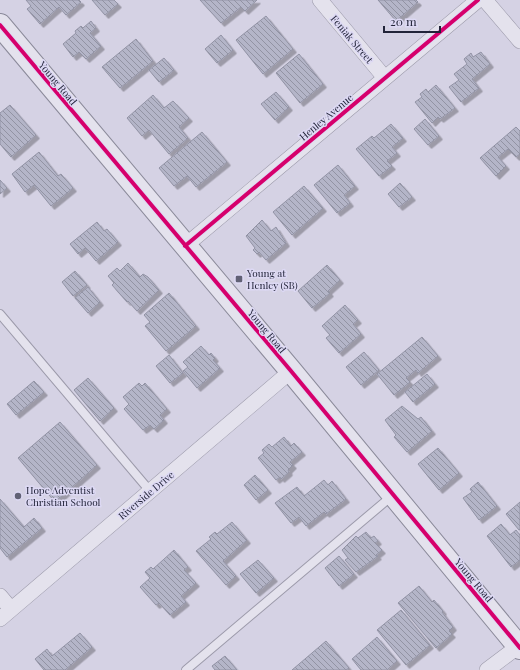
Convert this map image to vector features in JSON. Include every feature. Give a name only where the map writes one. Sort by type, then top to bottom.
[{"type":"street","name":"Feniak Street","points":[[320,0],[385,78]]},
{"type":"street","name":"Henley Avenue","points":[[185,246],[478,0]]},
{"type":"street","points":[[486,0],[520,41]]},
{"type":"street","name":"Young Road","points":[[0,25],[520,646]]},
{"type":"street","name":"Riverside Drive","points":[[6,614],[291,371]]},
{"type":"street","points":[[0,596],[6,614]]},
{"type":"street","points":[[487,670],[520,646]]},
{"type":"lane","points":[[0,314],[150,492]]},
{"type":"lane","points":[[186,670],[393,494]]},
{"type":"building","points":[[26,0],[79,0],[81,2],[66,15],[59,7],[40,24],[27,9],[31,6]]},
{"type":"building","points":[[92,0],[114,0],[118,4],[105,15]]},
{"type":"building","points":[[200,0],[257,0],[245,11],[241,7],[221,23]]},
{"type":"building","points":[[378,0],[416,0],[418,2],[396,21]]},
{"type":"building","points":[[266,16],[293,49],[263,74],[236,40]]},
{"type":"building","points":[[91,21],[96,28],[90,33],[101,46],[86,59],[79,52],[73,57],[63,44],[76,33],[75,31],[81,26],[83,28]]},
{"type":"building","points":[[221,35],[233,50],[217,63],[205,49]]},
{"type":"building","points":[[136,39],[153,61],[120,88],[102,67]]},
{"type":"building","points":[[481,52],[490,64],[472,79],[479,88],[461,102],[449,87],[459,80],[454,74],[467,64],[464,59],[471,53],[473,57]]},
{"type":"building","points":[[299,54],[323,84],[300,103],[276,73]]},
{"type":"building","points":[[164,58],[174,70],[159,82],[149,70]]},
{"type":"building","points":[[436,85],[455,108],[440,119],[438,117],[432,123],[415,102],[422,97],[420,94],[426,89],[428,92]]},
{"type":"building","points":[[276,92],[289,107],[275,120],[261,104]]},
{"type":"building","points":[[153,95],[164,108],[173,101],[189,118],[179,127],[188,138],[169,154],[149,130],[142,136],[127,118]]},
{"type":"building","points":[[10,105],[36,135],[11,157],[0,144],[0,113]]},
{"type":"building","points":[[425,119],[439,136],[428,145],[414,129]]},
{"type":"building","points":[[391,124],[403,138],[392,147],[397,153],[387,161],[392,166],[379,176],[356,149],[372,136],[374,138]]},
{"type":"building","points":[[516,127],[520,131],[520,154],[516,157],[508,149],[498,157],[506,166],[496,176],[480,158]]},
{"type":"building","points":[[202,132],[227,162],[196,187],[187,176],[174,186],[159,168]]},
{"type":"building","points":[[39,152],[58,176],[61,174],[73,188],[51,206],[34,185],[25,192],[12,174]]},
{"type":"building","points":[[338,165],[355,186],[344,195],[350,203],[337,213],[314,185]]},
{"type":"building","points":[[0,180],[7,188],[0,194]]},
{"type":"building","points":[[400,183],[412,197],[399,207],[388,194]]},
{"type":"building","points":[[304,186],[323,208],[292,235],[273,212]]},
{"type":"building","points":[[262,220],[271,231],[276,227],[286,243],[266,260],[259,252],[257,254],[253,250],[255,248],[246,236]]},
{"type":"building","points":[[97,222],[104,231],[107,229],[118,242],[96,261],[85,248],[78,254],[70,244]]},
{"type":"building","points":[[128,263],[140,277],[143,274],[148,277],[159,290],[137,311],[112,285],[114,283],[108,276],[117,268],[120,271]]},
{"type":"building","points":[[327,265],[340,280],[328,291],[330,293],[312,308],[298,291]]},
{"type":"building","points":[[75,271],[87,285],[73,296],[62,282]]},
{"type":"building","points":[[88,287],[100,302],[88,313],[75,298]]},
{"type":"building","points":[[169,293],[196,326],[166,351],[145,326],[150,322],[144,315]]},
{"type":"building","points":[[345,305],[358,320],[353,324],[361,334],[339,353],[326,338],[330,335],[322,326]]},
{"type":"building","points":[[422,337],[438,356],[418,373],[416,370],[406,378],[410,382],[394,395],[377,374]]},
{"type":"building","points":[[201,346],[209,355],[211,353],[215,358],[213,360],[220,368],[197,388],[183,371],[188,367],[183,362]]},
{"type":"building","points":[[364,352],[379,370],[361,385],[346,367]]},
{"type":"building","points":[[169,355],[183,373],[170,383],[156,366]]},
{"type":"building","points":[[427,374],[435,384],[413,402],[405,392]]},
{"type":"building","points":[[88,378],[114,408],[100,421],[74,390]]},
{"type":"building","points":[[34,381],[44,392],[16,415],[7,404]]},
{"type":"building","points":[[139,383],[142,386],[145,383],[167,409],[160,415],[164,420],[154,429],[150,425],[143,430],[124,409],[129,404],[123,397]]},
{"type":"building","points":[[402,406],[418,419],[421,417],[432,431],[407,452],[394,437],[396,435],[385,420]]},
{"type":"building","points":[[60,422],[97,465],[55,502],[18,458]]},
{"type":"building","points":[[284,437],[291,446],[294,443],[302,452],[290,462],[293,465],[288,470],[289,472],[281,479],[280,477],[276,480],[258,458],[264,453],[262,450],[269,444],[272,447]]},
{"type":"building","points":[[438,448],[459,473],[439,490],[418,464]]},
{"type":"building","points":[[255,475],[268,490],[256,500],[244,485]]},
{"type":"building","points":[[324,480],[328,485],[332,481],[346,499],[326,514],[324,512],[306,526],[299,517],[291,523],[275,503],[297,487],[304,496]]},
{"type":"building","points":[[478,482],[497,506],[479,520],[463,498],[472,492],[470,489]]},
{"type":"building","points":[[0,499],[24,527],[34,518],[42,528],[7,557],[0,548]]},
{"type":"building","points":[[520,502],[520,529],[519,530],[506,514]]},
{"type":"building","points":[[232,522],[247,540],[223,561],[236,576],[226,585],[196,551],[211,539],[209,537],[215,532],[217,534]]},
{"type":"building","points":[[501,524],[510,535],[516,530],[520,535],[520,560],[511,567],[487,536]]},
{"type":"building","points":[[366,532],[371,538],[374,536],[378,541],[375,543],[382,550],[376,555],[378,556],[356,572],[345,560],[348,558],[342,550],[356,536],[358,538]]},
{"type":"building","points":[[174,550],[188,567],[184,570],[196,583],[181,596],[186,602],[170,615],[159,603],[156,605],[140,587],[150,578],[145,572],[151,567],[153,569]]},
{"type":"building","points":[[339,556],[354,574],[339,586],[325,568]]},
{"type":"building","points":[[258,560],[274,578],[256,593],[240,574]]},
{"type":"building","points":[[419,586],[432,602],[434,600],[453,627],[449,631],[452,634],[436,648],[398,603]]},
{"type":"building","points":[[401,610],[430,645],[406,665],[377,630]]},
{"type":"building","points":[[80,633],[92,647],[65,670],[44,670],[35,659],[47,649],[52,656]]},
{"type":"building","points":[[377,637],[397,661],[387,670],[361,670],[352,659]]},
{"type":"building","points":[[326,641],[349,668],[346,670],[292,670]]},
{"type":"building","points":[[225,656],[237,670],[215,670],[212,666]]},
{"type":"cycle path","points":[[185,246],[478,0]]},
{"type":"cycle path","points":[[0,25],[291,371],[520,648]]},
{"type":"place","name":"Young at Henley (SB)","points":[[239,279]]},
{"type":"place","name":"Hope Adventist Christian School","points":[[18,496]]}]
